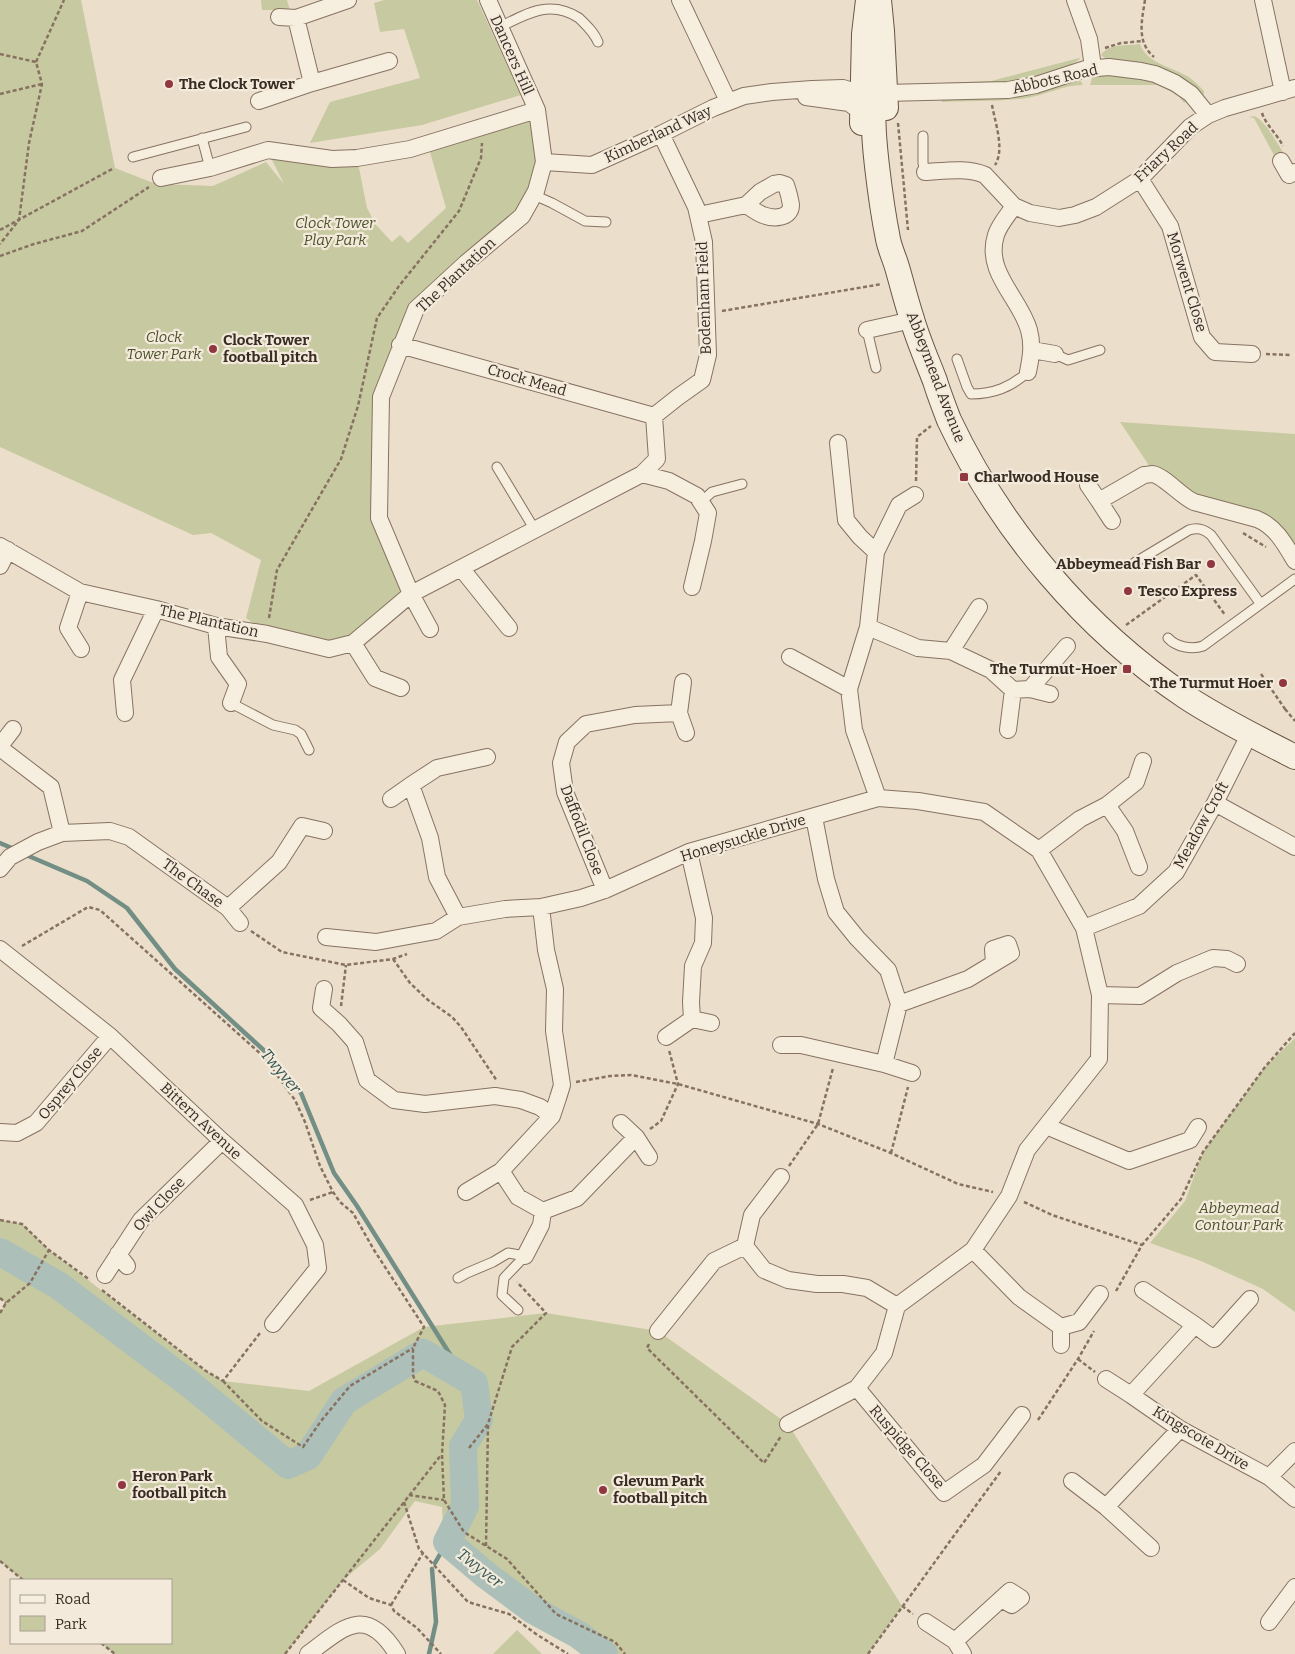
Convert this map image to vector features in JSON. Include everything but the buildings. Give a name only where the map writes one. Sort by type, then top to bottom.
[{"type":"street","points":[[279,17],[296,18],[348,0]]},
{"type":"street","name":"Dancers Hill","points":[[488,0],[537,110]]},
{"type":"street","points":[[680,0],[728,101]]},
{"type":"street","name":"Abbeymead Avenue","points":[[868,0],[859,90],[866,162],[882,241],[899,274]]},
{"type":"street","name":"Abbeymead Avenue","points":[[879,0],[859,90],[888,161],[899,274],[912,320],[948,418],[981,479],[1004,515],[1049,574],[1090,620],[1155,675],[1193,701],[1249,734],[1295,757]]},
{"type":"street","points":[[1076,0],[1085,24],[1092,60]]},
{"type":"street","points":[[1208,115],[1225,108],[1289,90],[1263,0]]},
{"type":"street","points":[[296,18],[312,83]]},
{"type":"street","name":"Abbots Road","points":[[859,90],[909,94],[1008,90],[1036,85],[1076,71],[1092,60],[1109,67],[1141,71],[1168,79],[1191,94],[1208,115]]},
{"type":"street","points":[[259,101],[312,83],[389,61]]},
{"type":"street","name":"Kimberland Way","points":[[544,162],[592,165],[728,101],[744,96],[772,92],[859,90]]},
{"type":"street","points":[[161,178],[210,168],[268,150],[332,159],[357,158],[410,149],[537,110]]},
{"type":"street","name":"The Plantation","points":[[411,594],[379,518],[381,397],[400,344],[416,309],[466,263],[522,216],[534,195],[544,162],[537,110]]},
{"type":"street","name":"Friary Road","points":[[1014,206],[1030,213],[1059,218],[1075,216],[1096,207],[1140,179],[1190,127],[1208,115]]},
{"type":"street","name":"Bodenham Field","points":[[654,416],[678,396],[702,380],[708,355],[704,242],[698,216],[688,187],[661,134]]},
{"type":"street","points":[[1283,155],[1293,178]]},
{"type":"street","points":[[925,172],[971,171],[986,175],[1014,206],[996,235],[994,258],[996,268],[1015,300],[1028,328],[1032,350],[1028,372]]},
{"type":"street","name":"Morwent Close","points":[[1140,179],[1170,226],[1202,337],[1215,352],[1252,354]]},
{"type":"street","points":[[698,216],[746,205]]},
{"type":"street","points":[[866,330],[912,320]]},
{"type":"street","name":"Crock Mead","points":[[400,344],[654,416]]},
{"type":"street","points":[[1032,350],[1055,354]]},
{"type":"street","name":"The Plantation","points":[[4,548],[80,592],[156,609],[216,626],[267,634],[329,649],[354,643],[411,594],[642,474],[657,459],[654,416]]},
{"type":"street","points":[[838,443],[846,520],[876,552]]},
{"type":"street","points":[[642,474],[669,481],[697,496],[708,513],[692,587]]},
{"type":"street","points":[[1099,501],[1144,475],[1152,474],[1159,476],[1186,499],[1267,523],[1275,530],[1295,561]]},
{"type":"street","points":[[1088,485],[1112,520]]},
{"type":"street","points":[[878,798],[854,730],[849,689],[868,626],[876,552],[899,505],[915,496]]},
{"type":"street","points":[[0,566],[4,548]]},
{"type":"street","points":[[461,568],[487,612],[509,628]]},
{"type":"street","points":[[80,592],[68,628],[81,649]]},
{"type":"street","points":[[411,594],[430,629]]},
{"type":"street","points":[[951,651],[980,607]]},
{"type":"street","points":[[125,713],[122,680],[156,609]]},
{"type":"street","points":[[216,626],[219,657],[238,684],[231,703]]},
{"type":"street","points":[[868,626],[918,648],[951,651],[991,670],[1013,690],[1030,689],[1050,694]]},
{"type":"street","points":[[354,643],[375,678],[401,688]]},
{"type":"street","points":[[1030,689],[1067,646]]},
{"type":"street","points":[[790,657],[810,663],[849,689]]},
{"type":"street","points":[[683,682],[679,713],[686,733]]},
{"type":"street","points":[[1008,730],[1013,690]]},
{"type":"street","name":"Daffodil Close","points":[[605,890],[565,792],[561,763],[567,742],[586,724],[635,715],[679,713]]},
{"type":"street","points":[[13,729],[0,747],[51,787],[62,833]]},
{"type":"street","name":"Meadow Croft","points":[[1084,928],[1139,906],[1176,872],[1215,803],[1249,734]]},
{"type":"street","points":[[391,799],[437,768],[487,757]]},
{"type":"street","points":[[1039,850],[1080,819],[1141,785],[1143,761]]},
{"type":"street","points":[[411,785],[430,838],[437,877],[458,917]]},
{"type":"street","name":"Honeysuckle Drive","points":[[326,937],[376,942],[436,931],[458,917],[505,909],[541,907],[581,898],[605,890],[689,852],[878,798],[918,801],[984,812],[1039,850],[1084,928],[1100,995],[1099,1059],[1027,1150],[1008,1196],[973,1250]]},
{"type":"street","points":[[1215,803],[1295,848]]},
{"type":"street","points":[[1107,805],[1125,831],[1139,867]]},
{"type":"street","points":[[814,817],[826,879],[836,912],[857,938],[888,970],[900,1004],[884,1064]]},
{"type":"street","name":"The Chase","points":[[5,863],[30,846],[62,833],[110,831],[128,837],[228,908],[279,862],[302,826],[324,831]]},
{"type":"street","points":[[689,852],[704,918],[703,943],[693,966],[690,1002],[692,1019]]},
{"type":"street","points":[[466,1192],[501,1171],[552,1116],[562,1084],[554,1031],[555,989],[546,950],[541,907]]},
{"type":"street","points":[[228,908],[240,923]]},
{"type":"street","name":"Bittern Avenue","points":[[3,951],[110,1036],[222,1141],[295,1205],[315,1244],[318,1268],[273,1324]]},
{"type":"street","points":[[900,1004],[968,979],[1011,953]]},
{"type":"street","points":[[1100,995],[1140,996],[1178,973],[1213,958],[1227,959],[1237,964]]},
{"type":"street","points":[[324,988],[321,1008],[339,1024],[354,1042],[367,1080],[394,1100],[425,1104],[495,1096],[528,1102],[540,1107],[552,1116]]},
{"type":"street","points":[[666,1037],[692,1019],[711,1023]]},
{"type":"street","name":"Osprey Close","points":[[0,1132],[17,1133],[36,1123],[110,1036]]},
{"type":"street","points":[[781,1045],[801,1045],[884,1064],[912,1073]]},
{"type":"street","points":[[621,1123],[636,1137],[649,1157]]},
{"type":"street","points":[[1046,1126],[1131,1163],[1190,1140],[1198,1127]]},
{"type":"street","points":[[543,1211],[577,1198],[636,1137]]},
{"type":"street","name":"Owl Close","points":[[97,1280],[123,1260],[141,1220],[222,1141]]},
{"type":"street","points":[[501,1171],[518,1197],[543,1211]]},
{"type":"street","points":[[745,1246],[752,1215],[780,1177]]},
{"type":"street","points":[[519,1261],[541,1225],[543,1211]]},
{"type":"street","points":[[745,1246],[764,1270],[788,1280],[817,1284],[843,1284],[866,1288],[897,1306]]},
{"type":"street","points":[[658,1331],[714,1261],[745,1246]]},
{"type":"street","points":[[788,1424],[857,1388],[884,1352],[897,1306],[973,1250],[1019,1297],[1062,1327]]},
{"type":"street","points":[[1143,1290],[1214,1339],[1250,1300]]},
{"type":"street","points":[[1062,1327],[1079,1322],[1107,1294]]},
{"type":"street","points":[[1132,1395],[1196,1326]]},
{"type":"street","points":[[1060,1345],[1062,1327]]},
{"type":"street","name":"Kingscote Drive","points":[[1106,1380],[1132,1395],[1180,1429],[1269,1478],[1295,1498]]},
{"type":"street","name":"Ruspidge Close","points":[[857,1388],[945,1499],[984,1465],[1029,1419]]},
{"type":"street","points":[[1106,1507],[1180,1429]]},
{"type":"street","points":[[1269,1478],[1295,1451]]},
{"type":"street","points":[[1072,1481],[1106,1507],[1152,1548]]},
{"type":"street","points":[[1269,1622],[1295,1587]]},
{"type":"street","points":[[926,1622],[959,1648],[1010,1591],[1021,1598]]},
{"type":"street","points":[[308,1654],[345,1627],[366,1624],[381,1633],[397,1654]]},
{"type":"lane","points":[[500,27],[538,7],[552,3],[570,9],[594,33],[598,42]]},
{"type":"lane","points":[[133,157],[246,127]]},
{"type":"lane","points":[[923,136],[925,172]]},
{"type":"lane","points":[[202,138],[210,168]]},
{"type":"lane","points":[[534,195],[585,221],[606,222]]},
{"type":"lane","points":[[866,330],[876,368]]},
{"type":"lane","points":[[1055,354],[1068,360],[1100,350]]},
{"type":"lane","points":[[957,359],[971,394],[985,394],[1007,388],[1028,372]]},
{"type":"lane","points":[[497,467],[535,530]]},
{"type":"lane","points":[[700,502],[712,492],[742,484]]},
{"type":"lane","points":[[1134,563],[1189,530],[1206,530],[1260,603]]},
{"type":"lane","points":[[1168,638],[1178,645],[1203,646],[1295,579]]},
{"type":"lane","points":[[231,703],[273,725],[295,730],[301,734],[309,750]]},
{"type":"lane","points":[[458,1278],[508,1253],[519,1261],[504,1278],[502,1295],[518,1310]]},
{"type":"path","points":[[0,244],[19,220],[29,142],[42,84],[36,62],[64,0]]},
{"type":"path","points":[[1145,0],[1141,28],[1143,41],[1149,53],[1160,60]]},
{"type":"path","points":[[1092,60],[1120,43],[1143,41]]},
{"type":"path","points":[[0,54],[36,62]]},
{"type":"path","points":[[0,94],[42,84]]},
{"type":"path","points":[[1255,100],[1259,112],[1262,112],[1264,119],[1277,134],[1283,155]]},
{"type":"path","points":[[986,175],[997,162],[1000,152],[992,103]]},
{"type":"path","points":[[898,119],[908,235]]},
{"type":"path","points":[[267,634],[277,570],[341,459],[358,406],[377,318],[399,286],[459,211],[481,158],[482,128]]},
{"type":"path","points":[[0,230],[114,168]]},
{"type":"path","points":[[0,256],[34,244],[82,231],[122,206],[161,178]]},
{"type":"path","points":[[706,314],[899,274]]},
{"type":"path","points":[[1252,354],[1291,355]]},
{"type":"path","points":[[915,496],[917,437],[935,423],[948,418]]},
{"type":"path","points":[[1239,530],[1272,550]]},
{"type":"path","points":[[1122,628],[1196,575],[1231,624]]},
{"type":"path","points":[[1261,674],[1295,721]]},
{"type":"path","points":[[3,951],[88,908],[100,910],[263,1056],[295,1100],[305,1122],[320,1166],[333,1192],[340,1202],[353,1213],[374,1250],[424,1327],[413,1348],[413,1375],[415,1381],[438,1391],[445,1405],[442,1454],[444,1500],[464,1532],[507,1559],[556,1614],[615,1642],[625,1654]]},
{"type":"path","points":[[393,958],[410,983],[428,1000],[452,1017],[498,1082]]},
{"type":"path","points":[[339,1024],[346,965]]},
{"type":"path","points":[[1107,1294],[1142,1245],[1181,1199],[1203,1152],[1265,1067],[1295,1033]]},
{"type":"path","points":[[636,1137],[661,1121],[678,1084],[666,1037]]},
{"type":"path","points":[[780,1177],[818,1124],[837,1054]]},
{"type":"path","points":[[891,1153],[912,1073]]},
{"type":"path","points":[[562,1084],[610,1076],[631,1075],[678,1084],[818,1124],[891,1153],[958,1184],[1008,1196],[1052,1215],[1142,1245]]},
{"type":"path","points":[[295,1205],[333,1192]]},
{"type":"path","points":[[0,1220],[22,1224],[49,1250],[97,1280],[206,1371],[222,1381],[262,1421],[303,1447],[321,1421],[350,1386],[413,1348]]},
{"type":"path","points":[[0,1313],[6,1303],[30,1283],[49,1250]]},
{"type":"path","points":[[486,1546],[488,1424],[512,1347],[546,1313],[517,1284],[519,1261]]},
{"type":"path","points":[[0,1298],[6,1303]]},
{"type":"path","points":[[222,1381],[265,1326],[273,1324]]},
{"type":"path","points":[[1029,1419],[1078,1359],[1096,1326]]},
{"type":"path","points":[[647,1348],[764,1462],[788,1424]]},
{"type":"path","points":[[1078,1359],[1106,1380]]},
{"type":"path","points":[[469,1448],[488,1424]]},
{"type":"path","points":[[285,1654],[442,1454]]},
{"type":"path","points":[[868,1654],[1002,1469]]},
{"type":"path","points":[[410,1495],[444,1500]]},
{"type":"path","points":[[404,1501],[419,1548],[468,1602],[509,1614],[568,1654]]},
{"type":"path","points":[[391,1605],[423,1553]]},
{"type":"path","points":[[0,1562],[22,1579]]},
{"type":"path","points":[[343,1580],[369,1598],[391,1605],[394,1611],[417,1628],[440,1653]]},
{"type":"path","points":[[102,1644],[114,1654]]},
{"type":"green space","name":"Clock Tower Park","points":[[0,0],[81,0],[115,168],[156,184],[213,186],[266,162],[284,184],[269,154],[357,158],[367,208],[376,225],[392,242],[400,235],[408,243],[446,208],[428,145],[537,110],[536,191],[416,309],[381,397],[379,518],[411,594],[353,643],[329,649],[267,634],[246,618],[261,560],[211,533],[193,535],[0,447]]},
{"type":"green space","points":[[261,0],[287,0],[290,10],[262,10]]},
{"type":"green space","points":[[384,0],[477,0],[521,95],[422,125],[310,143],[330,102],[420,78],[404,29],[380,32],[374,3]]},
{"type":"green space","points":[[1140,44],[1153,60],[1193,80],[1204,91],[1204,95],[1181,78],[1106,59],[1101,55],[1109,48]]},
{"type":"green space","points":[[1079,58],[1071,65],[1017,82],[941,85],[941,83],[991,81]]},
{"type":"green space","points":[[1122,74],[1160,83],[1188,101],[1184,103],[1178,95],[1157,85],[1090,85],[1093,75]]},
{"type":"green space","points":[[1079,78],[1083,85],[1076,85],[1027,98],[942,102],[942,100],[1030,94]]},
{"type":"green space","points":[[1254,116],[1266,126],[1283,152],[1275,157],[1254,118],[1249,117]]},
{"type":"green space","points":[[1120,422],[1295,434],[1295,561],[1281,539],[1236,513],[1152,474],[1148,464]]},
{"type":"green space","name":"Abbeymead Contour Park","points":[[1295,1038],[1295,1312],[1263,1289],[1201,1261],[1150,1243],[1185,1201],[1203,1152],[1265,1067]]},
{"type":"green space","points":[[0,1220],[22,1224],[49,1250],[206,1371],[223,1381],[309,1391],[424,1327],[546,1313],[658,1331],[788,1424],[902,1606],[868,1654],[604,1654],[579,1635],[533,1610],[486,1575],[444,1548],[442,1507],[415,1501],[380,1549],[343,1580],[285,1654],[115,1654],[102,1644],[172,1644],[172,1579],[22,1579],[0,1561],[0,1313],[6,1303],[0,1298]]},
{"type":"green space","points":[[517,1630],[542,1654],[493,1654]]},
{"type":"waterway","name":"Twyver","points":[[0,843],[14,849]]},
{"type":"waterway","name":"Twyver","points":[[24,854],[87,881],[127,908],[175,969],[269,1055],[301,1093],[334,1173],[357,1206],[451,1356],[474,1383]]},
{"type":"waterway","name":"Twyver","points":[[0,1252],[58,1285],[191,1385],[288,1465],[308,1456],[344,1401],[423,1353],[474,1383],[479,1420],[463,1446],[465,1506],[447,1542],[486,1575],[533,1610],[579,1635],[604,1654]]},
{"type":"waterway","points":[[435,1563],[447,1542]]},
{"type":"waterway","points":[[429,1654],[436,1622],[432,1569]]},
{"type":"place","name":"The Clock Tower","points":[[169,84]]},
{"type":"place","name":"Clock Tower football pitch","points":[[213,349]]},
{"type":"place","name":"Charlwood House","points":[[964,477]]},
{"type":"place","name":"Abbeymead Fish Bar","points":[[1211,564]]},
{"type":"place","name":"Tesco Express","points":[[1128,591]]},
{"type":"place","name":"The Turmut-Hoer","points":[[1127,669]]},
{"type":"place","name":"The Turmut Hoer","points":[[1283,683]]},
{"type":"place","name":"Heron Park football pitch","points":[[122,1485]]},
{"type":"place","name":"Glevum Park football pitch","points":[[603,1490]]},
{"type":"park label","name":"Clock Tower Play Park","points":[[335,232]]}]
